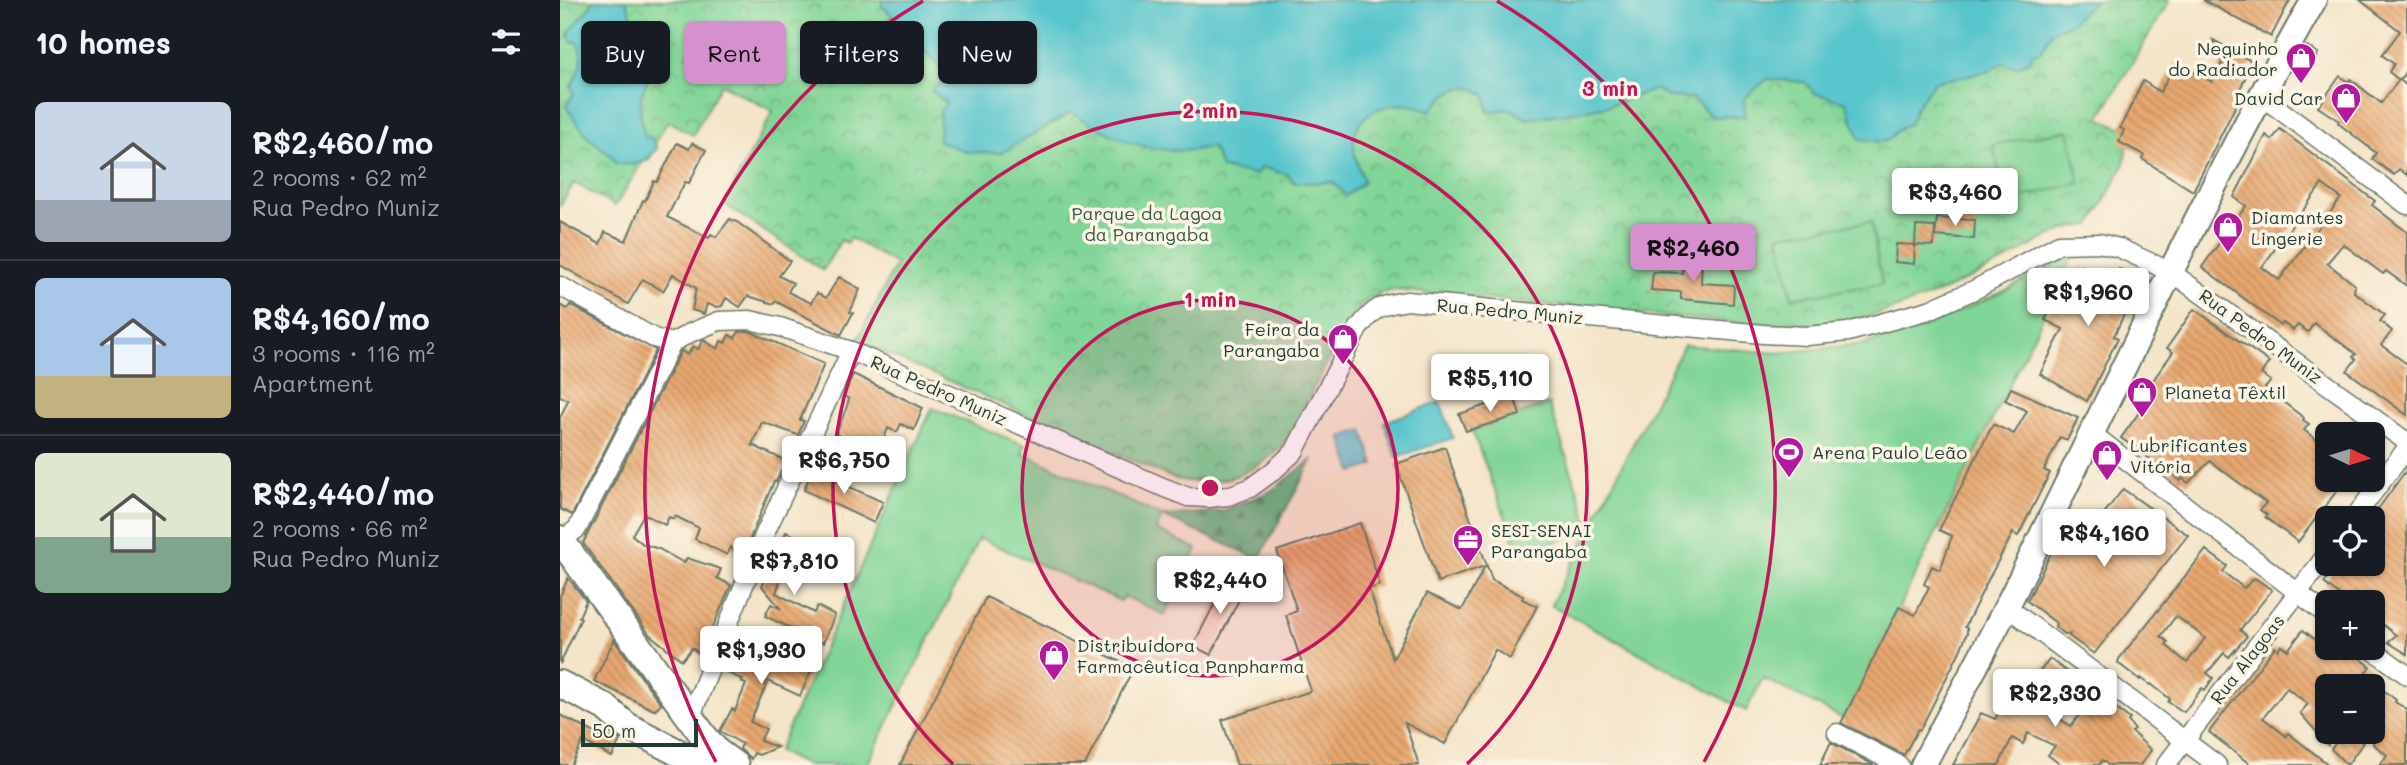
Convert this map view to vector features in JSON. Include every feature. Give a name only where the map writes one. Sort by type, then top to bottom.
[{"type":"main road","points":[[1923,765],[2007,607],[2090,432],[2260,95],[2314,0]]},
{"type":"main road","points":[[560,540],[717,752],[735,765]]},
{"type":"main road","points":[[560,684],[605,706],[632,713],[662,729],[678,733],[684,730],[691,716]]},
{"type":"main road","points":[[605,706],[627,726],[675,759],[702,765]]},
{"type":"street","points":[[2260,95],[2407,205]]},
{"type":"street","name":"Rua Pedro Muniz","points":[[672,343],[719,321],[750,320],[780,327],[851,351],[1166,488],[1188,496],[1209,498],[1228,496],[1250,488],[1294,452],[1358,329],[1371,311],[1386,304],[1407,302],[1807,337],[1848,332],[1929,310],[1976,289],[2059,244],[2099,243],[2119,248],[2171,272],[2407,442]]},
{"type":"street","points":[[560,286],[654,338],[672,343],[577,529],[560,540]]},
{"type":"street","points":[[691,716],[765,533],[851,351]]},
{"type":"street","points":[[2090,432],[2315,606]]},
{"type":"street","points":[[2363,506],[2407,448]]},
{"type":"street","name":"Rua Alagoas","points":[[2166,765],[2315,570]]},
{"type":"street","points":[[2007,607],[2217,765]]},
{"type":"street","points":[[2385,659],[2407,675]]},
{"type":"street","points":[[1837,733],[1899,765]]},
{"type":"green space","name":"Parque da Lagoa da Parangaba","points":[[560,0],[2170,0],[2099,118],[2131,132],[2123,167],[2091,225],[2078,226],[2054,234],[1981,273],[1905,305],[1865,317],[1823,324],[1732,322],[1387,291],[1368,300],[1348,321],[1289,436],[1278,449],[1238,475],[1206,482],[1173,478],[857,341],[896,264],[850,238],[847,243],[841,240],[823,270],[724,204],[773,111],[721,84],[693,135],[668,121],[655,142],[657,148],[649,159],[641,164],[615,206],[574,183],[560,206]]},
{"type":"green space","points":[[2068,130],[2080,183],[2005,201],[1993,145]]},
{"type":"green space","points":[[1871,222],[1882,284],[1792,298],[1779,235]]},
{"type":"green space","name":"Arena Paulo Leão","points":[[2074,254],[1844,719],[1763,678],[1746,711],[1551,605],[1590,529],[1520,555],[1472,430],[1549,404],[1590,528],[1684,345],[1778,353],[1864,344],[1918,330],[2004,291]]},
{"type":"green space","points":[[932,408],[1025,445],[1022,453],[1162,516],[1156,530],[1197,549],[1165,615],[1124,596],[1121,601],[979,538],[867,765],[805,765],[778,751]]},
{"type":"green space","points":[[1313,459],[1259,559],[1162,516],[1223,511],[1271,491]]},
{"type":"water","points":[[595,0],[626,0],[633,21],[581,21],[581,53],[576,41],[572,43],[568,34]]},
{"type":"water","points":[[882,0],[2095,0],[2070,24],[2052,31],[2041,51],[2031,54],[2030,60],[2017,67],[2002,63],[1989,71],[1934,82],[1915,109],[1910,123],[1895,132],[1889,140],[1881,142],[1860,139],[1846,102],[1814,93],[1805,82],[1767,79],[1744,99],[1745,116],[1713,117],[1692,98],[1667,97],[1656,89],[1604,107],[1527,119],[1510,109],[1488,112],[1486,96],[1470,88],[1463,88],[1443,97],[1431,111],[1412,105],[1388,106],[1362,120],[1354,138],[1354,150],[1364,182],[1346,196],[1333,182],[1295,183],[1288,175],[1261,167],[1256,175],[1221,168],[1212,147],[1174,150],[1139,145],[1105,132],[1072,112],[1001,153],[967,152],[939,141],[940,111],[946,103],[932,91],[940,84],[1037,84],[1037,21],[938,21],[938,65],[924,50],[924,21],[888,21],[893,16],[882,6]]},
{"type":"water","points":[[581,59],[581,84],[646,84],[640,106],[642,126],[646,137],[652,138],[657,148],[648,158],[628,165],[615,163],[612,156],[589,138],[566,107],[574,93],[571,87]]},
{"type":"water","points":[[1440,402],[1453,438],[1397,457],[1384,422]]},
{"type":"water","points":[[1363,430],[1374,465],[1353,472],[1341,437]]},
{"type":"building","points":[[2203,0],[2290,0],[2271,37]]},
{"type":"building","points":[[2360,0],[2407,0],[2407,73],[2405,72],[2400,80],[2407,86],[2407,175],[2399,169],[2394,175],[2372,159],[2376,153],[2318,107],[2340,76],[2349,82],[2350,79],[2381,103],[2399,80],[2389,72],[2394,64],[2382,55],[2400,31]]},
{"type":"building","points":[[2213,40],[2253,62],[2237,95],[2240,97],[2193,191],[2142,159],[2144,155],[2119,142],[2124,130],[2120,128],[2143,81],[2160,92],[2176,63],[2212,82],[2223,61],[2218,58]]},
{"type":"building","points":[[2307,46],[2318,53],[2309,69],[2298,62]]},
{"type":"building","points":[[2280,129],[2375,201],[2372,205],[2407,232],[2407,286],[2386,271],[2383,274],[2343,244],[2327,263],[2355,285],[2354,292],[2385,315],[2380,321],[2392,331],[2381,345],[2407,364],[2407,415],[2347,371],[2356,359],[2353,357],[2356,354],[2314,323],[2308,332],[2298,325],[2293,330],[2283,323],[2281,326],[2202,267],[2246,206],[2234,197],[2266,135],[2272,140]],"holes":[[[2322,184],[2341,198],[2279,280],[2262,267]]]},
{"type":"building","points":[[677,143],[689,149],[692,143],[706,150],[667,217],[709,238],[711,234],[716,237],[730,219],[737,222],[790,261],[779,276],[793,283],[788,292],[811,303],[817,293],[826,298],[839,277],[860,289],[850,312],[853,313],[841,335],[775,301],[774,304],[748,296],[740,307],[726,298],[722,306],[707,304],[704,314],[692,310],[696,288],[673,274],[663,291],[643,279],[628,304],[560,265],[560,222],[600,244],[605,232],[626,241],[643,200],[645,201],[654,181],[657,182]]},
{"type":"building","points":[[1937,218],[1975,220],[1974,239],[1935,236]]},
{"type":"building","points":[[1916,226],[1935,227],[1934,246],[1915,245]]},
{"type":"building","points":[[1896,244],[1915,245],[1914,264],[1895,262]]},
{"type":"building","points":[[1683,257],[1702,258],[1701,283],[1734,285],[1733,304],[1681,299],[1681,292],[1651,290],[1653,272],[1682,273]]},
{"type":"building","points":[[2081,266],[2112,283],[2119,269],[2147,282],[2130,314],[2125,312],[2114,336],[2118,338],[2087,401],[2040,374],[2063,329],[2045,320],[2061,290],[2068,293]]},
{"type":"building","points":[[560,305],[567,309],[570,305],[656,350],[572,515],[560,509],[560,418],[568,400],[560,396]]},
{"type":"building","points":[[2194,309],[2269,362],[2261,374],[2271,381],[2265,388],[2304,418],[2309,424],[2304,430],[2315,439],[2315,492],[2336,492],[2325,506],[2315,506],[2315,520],[2298,542],[2265,517],[2267,515],[2260,510],[2266,503],[2210,461],[2188,483],[2182,478],[2181,481],[2121,438],[2150,397],[2144,393],[2173,352],[2167,348]]},
{"type":"building","points":[[749,331],[824,364],[800,420],[804,421],[798,435],[762,422],[752,445],[786,461],[776,482],[774,481],[741,560],[731,547],[727,555],[695,539],[699,528],[675,516],[674,519],[669,517],[665,525],[644,514],[632,535],[643,544],[659,549],[684,563],[687,558],[721,569],[717,578],[731,585],[701,655],[692,648],[682,660],[650,635],[583,543],[681,351],[688,355],[693,346],[698,349],[703,340],[718,349],[721,341],[725,343],[729,335],[735,338],[739,332]]},
{"type":"building","points":[[853,374],[923,408],[914,430],[901,424],[897,432],[888,428],[879,452],[836,434],[849,399],[844,396]]},
{"type":"building","points":[[2011,388],[2078,418],[2067,440],[2060,437],[2044,470],[2050,473],[2018,536],[2013,533],[1988,580],[1965,627],[1967,633],[1960,651],[1920,730],[1918,729],[1904,755],[1841,723],[1899,607],[1915,615],[1929,587],[1924,584],[1932,566],[1940,570],[1952,536],[1939,530],[1993,424],[2014,434],[2027,411],[2005,400]]},
{"type":"building","points":[[1514,396],[1520,415],[1466,431],[1459,414]]},
{"type":"building","points":[[1445,447],[1492,580],[1537,606],[1510,659],[1495,650],[1445,744],[1405,723],[1419,765],[1237,765],[1222,720],[1311,691],[1286,615],[1297,611],[1277,551],[1360,523],[1380,585],[1369,589],[1393,659],[1427,593],[1462,610],[1485,566],[1438,582],[1396,464]]},
{"type":"building","points":[[2407,469],[2407,654],[2388,642],[2396,635],[2385,626],[2385,590],[2333,590],[2324,583],[2329,576],[2385,576],[2385,506],[2380,506]]},
{"type":"building","points":[[812,470],[883,502],[874,523],[804,490]]},
{"type":"building","points":[[2123,489],[2188,535],[2094,654],[2069,636],[2070,634],[2065,634],[2055,627],[2056,623],[2027,601],[2070,515],[2092,529]]},
{"type":"building","points":[[786,532],[803,540],[782,576],[776,593],[814,613],[817,606],[835,615],[823,643],[765,616],[771,604],[781,609],[762,586]]},
{"type":"building","points":[[2206,550],[2227,566],[2223,572],[2244,588],[2255,578],[2272,590],[2240,630],[2247,636],[2229,657],[2224,653],[2207,673],[2213,678],[2184,712],[2168,702],[2170,699],[2151,684],[2141,678],[2140,680],[2118,663]],"holes":[[[2176,616],[2205,638],[2187,663],[2166,645],[2168,642],[2161,636]]]},
{"type":"building","points":[[1228,577],[1246,586],[1211,655],[1193,646]]},
{"type":"building","points":[[568,578],[586,601],[560,664],[560,596]]},
{"type":"building","points":[[986,597],[1127,665],[1124,672],[1130,675],[1085,765],[900,765]]},
{"type":"building","points":[[747,630],[814,664],[800,696],[768,681],[750,722],[766,729],[760,741],[777,747],[759,755],[754,753],[751,759],[740,749],[742,744],[720,731],[732,709],[735,711],[746,684],[726,672]]},
{"type":"building","points":[[2303,630],[2315,639],[2315,660],[2362,660],[2370,666],[2365,674],[2315,674],[2315,730],[2300,713],[2308,704],[2287,688],[2263,718],[2286,736],[2288,733],[2329,765],[2251,765],[2209,732],[2275,647],[2278,650],[2281,645],[2288,650]]},
{"type":"building","points":[[614,640],[661,704],[654,710],[594,681]]},
{"type":"building","points":[[2050,659],[2068,673],[2041,707],[2071,726],[2096,693],[2130,719],[2128,721],[2135,730],[2132,732],[2151,750],[2140,765],[2108,765],[2102,760],[2099,765],[2061,765],[2048,755],[2055,746],[2028,733],[2023,744],[2012,738],[1999,765],[1953,765],[1981,713],[1995,719],[2010,692],[2018,698]]},
{"type":"building","points":[[2385,691],[2407,709],[2407,765],[2380,765],[2387,755],[2373,744],[2385,744]]},
{"type":"building","points":[[560,715],[597,734],[603,727],[620,740],[612,757],[583,741],[571,765],[560,765]]},
{"type":"building","points":[[1832,743],[1874,765],[1820,765]]},
{"type":"building","points":[[2335,744],[2362,744],[2347,765],[2331,749]]},
{"type":"place","name":"Neguinho do Radiador","points":[[2301,85]]},
{"type":"place","name":"David Car","points":[[2346,125]]},
{"type":"place","name":"Diamantes Lingerie","points":[[2228,254]]},
{"type":"place","name":"Feira da Parangaba","points":[[1343,366]]},
{"type":"place","name":"Planeta Têxtil","points":[[2142,419]]},
{"type":"place","name":"Arena Paulo Leão","points":[[1789,479]]},
{"type":"place","name":"Lubrificantes Vitória","points":[[2107,482]]},
{"type":"place","name":"SESI-SENAI Parangaba","points":[[1468,567]]},
{"type":"place","name":"Distribuidora Farmacêutica Panpharma","points":[[1054,682]]}]
